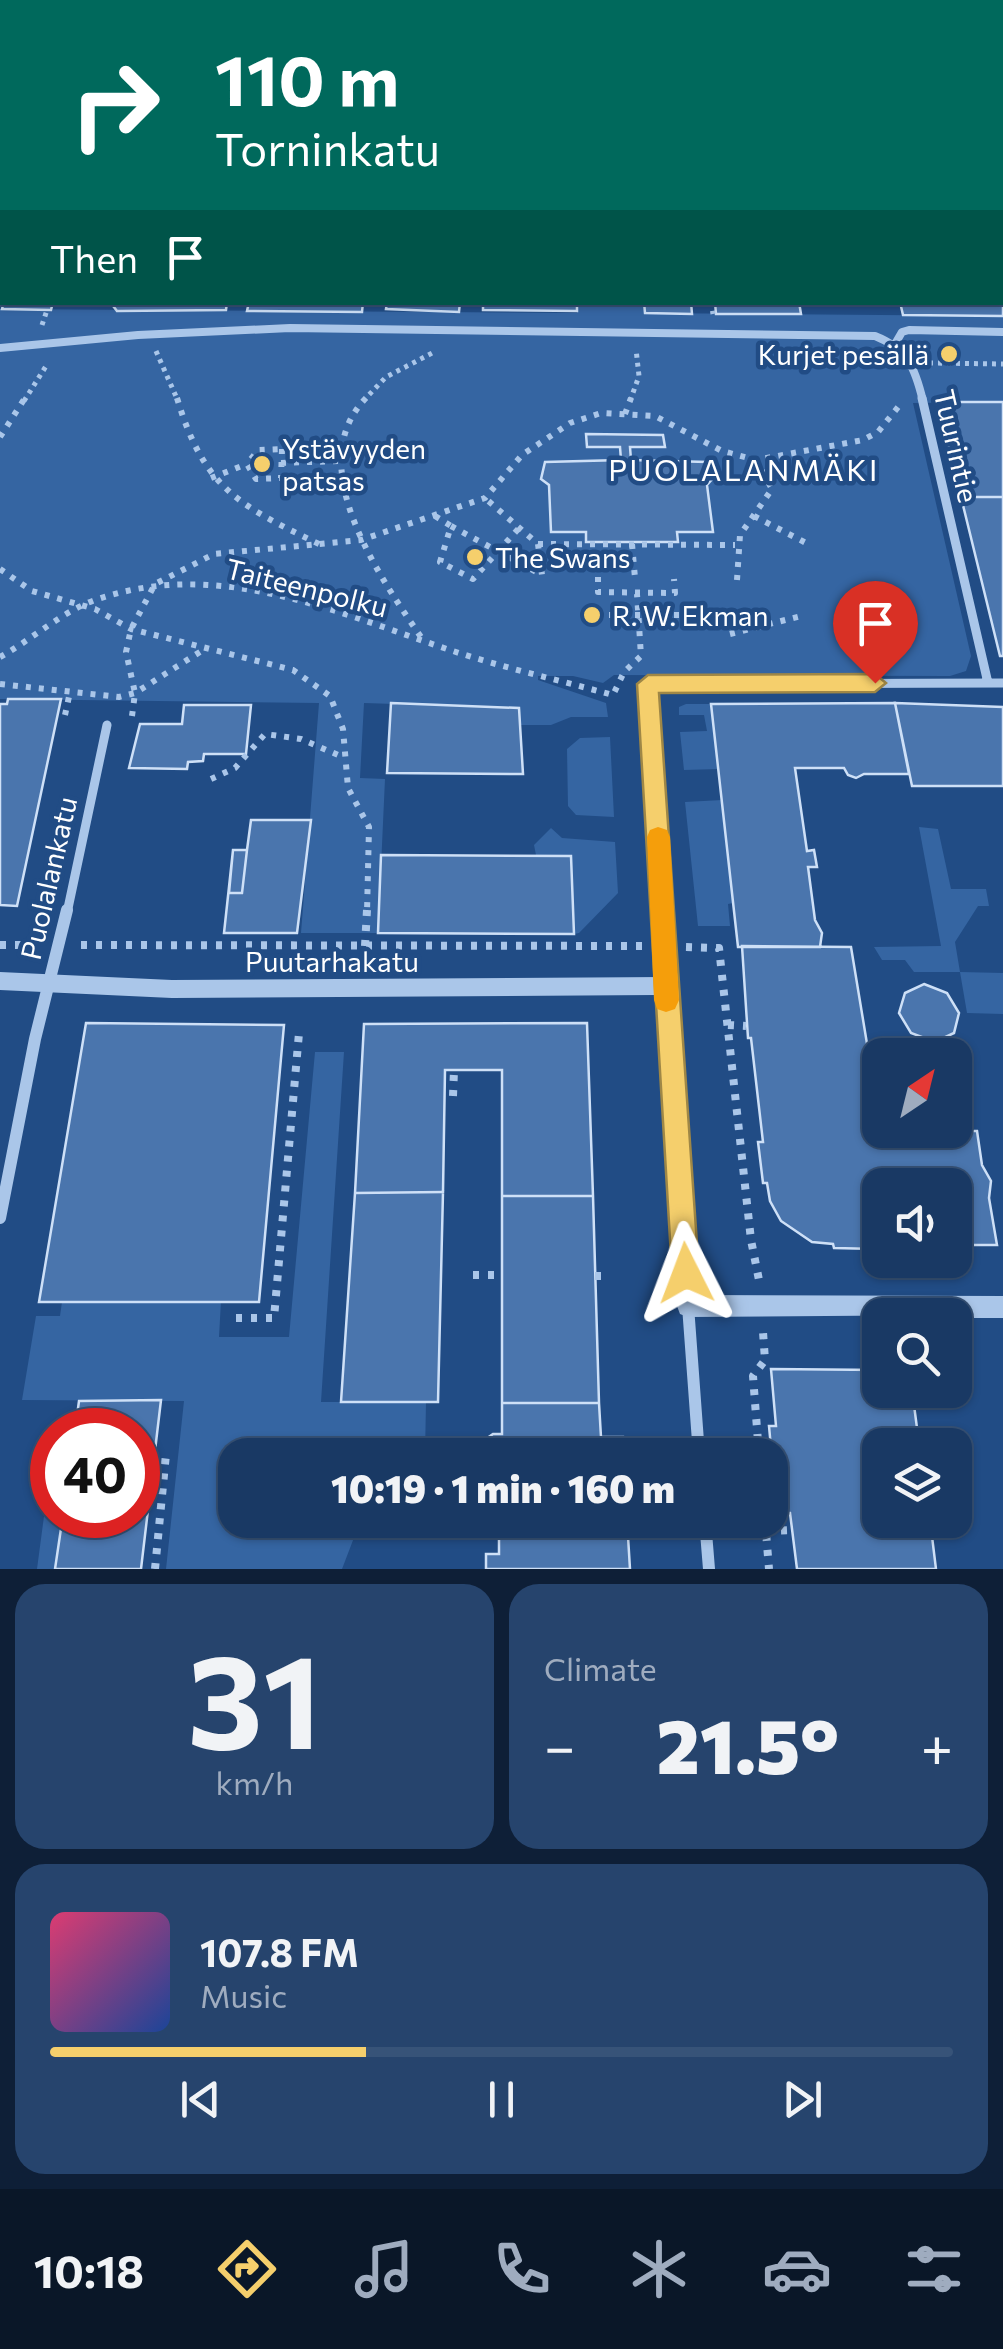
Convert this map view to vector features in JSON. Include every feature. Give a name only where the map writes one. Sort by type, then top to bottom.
[{"type":"street","points":[[0,348],[60,345],[138,334],[290,328],[852,334],[895,344],[902,332],[909,330],[1003,332]]},
{"type":"street","name":"Tuurintie","points":[[895,344],[909,355],[916,372],[988,683]]},
{"type":"street","points":[[699,1438],[665,986],[665,932],[648,684],[1003,683]]},
{"type":"street","name":"Puolalankatu","points":[[0,1218],[48,982],[83,848],[107,725]]},
{"type":"street","name":"Puutarhakatu","points":[[0,982],[172,989],[665,986]]},
{"type":"street","points":[[688,1306],[1003,1307]]},
{"type":"street","points":[[706,1538],[709,1569]]},
{"type":"path","points":[[423,640],[351,519],[338,460],[352,418],[376,385],[406,364],[456,344],[470,330]]},
{"type":"path","points":[[0,438],[60,345]]},
{"type":"path","points":[[156,352],[169,370],[188,434],[211,478],[239,504],[320,545]]},
{"type":"path","points":[[625,414],[640,376],[639,356]]},
{"type":"path","points":[[926,363],[1003,364]]},
{"type":"path","points":[[132,716],[135,693],[126,652],[131,629],[155,584],[214,554],[361,540],[484,498],[522,455],[570,422],[601,414],[655,416],[722,451],[756,460],[863,440],[878,432],[897,406]]},
{"type":"path","points":[[211,478],[247,464],[258,450],[282,449],[281,478],[256,479],[247,464]]},
{"type":"path","points":[[281,463],[338,460]]},
{"type":"path","points":[[737,580],[734,545],[738,534],[772,489],[756,460]]},
{"type":"path","points":[[434,516],[542,575],[538,544],[484,498]]},
{"type":"path","points":[[754,516],[806,543]]},
{"type":"path","points":[[451,526],[440,562],[473,580],[520,527]]},
{"type":"path","points":[[632,543],[634,578]]},
{"type":"path","points":[[538,544],[734,545]]},
{"type":"path","points":[[0,569],[32,590],[95,609],[131,629],[203,650],[276,664],[320,686],[340,714],[348,788],[368,828],[365,946]]},
{"type":"path","points":[[598,577],[598,592],[636,594],[675,593],[674,579]]},
{"type":"path","name":"Taiteenpolku","points":[[0,656],[80,607],[155,584],[200,582],[274,593],[340,610],[423,640],[614,695],[624,672],[640,656],[638,615]]},
{"type":"path","points":[[636,594],[638,615]]},
{"type":"path","points":[[596,615],[680,615]]},
{"type":"path","points":[[730,634],[805,615]]},
{"type":"path","points":[[0,684],[104,698],[135,693],[203,650]]},
{"type":"path","points":[[65,715],[70,692]]},
{"type":"path","points":[[212,779],[234,768],[265,734],[301,739],[345,758]]},
{"type":"path","points":[[0,945],[36,945]]},
{"type":"path","points":[[94,945],[625,946]]},
{"type":"path","points":[[692,948],[719,948],[751,1240],[757,1255]]},
{"type":"path","points":[[728,1026],[746,1026]]},
{"type":"path","points":[[236,1318],[274,1318],[300,1033]]},
{"type":"path","points":[[453,1096],[454,1070]]},
{"type":"path","points":[[473,1275],[502,1276]]},
{"type":"path","points":[[596,1276],[610,1276]]},
{"type":"path","points":[[758,1438],[753,1376],[759,1363],[766,1360]]},
{"type":"path","points":[[154,1569],[166,1454]]},
{"type":"path","points":[[788,1529],[792,1530]]},
{"type":"path","points":[[766,1538],[769,1569]]},
{"type":"shaded area","points":[[577,305],[645,305],[646,313],[1003,316],[1003,402],[913,403],[971,656],[966,671],[950,676],[614,675],[603,683],[573,676],[538,676],[538,680],[606,703],[608,717],[571,717],[551,725],[519,725],[518,708],[364,703],[360,778],[385,779],[378,933],[301,933],[319,703],[0,699],[0,309],[577,313]]},
{"type":"shaded area","points":[[711,704],[719,769],[684,770],[680,732],[707,731],[704,715],[679,715],[679,707]]},
{"type":"shaded area","points":[[610,737],[614,817],[576,815],[568,806],[567,749],[580,738]]},
{"type":"shaded area","points":[[722,800],[733,903],[728,904],[730,926],[698,926],[685,802]]},
{"type":"shaded area","points":[[919,827],[938,829],[951,889],[986,889],[989,906],[978,906],[955,942],[960,972],[914,972],[905,960],[882,960],[874,947],[941,946]]},
{"type":"shaded area","points":[[551,828],[562,838],[615,842],[618,893],[579,933],[574,934],[571,856],[536,855],[534,845]]},
{"type":"shaded area","points":[[960,972],[1003,973],[1003,1014],[967,1013]]},
{"type":"shaded area","points":[[315,1052],[344,1052],[321,1402],[426,1402],[425,1438],[218,1438],[218,1538],[354,1538],[342,1569],[166,1569],[184,1401],[22,1400],[36,1316],[60,1316],[62,1302],[221,1301],[219,1337],[289,1337]]},
{"type":"shaded area","points":[[41,1538],[60,1538],[55,1569],[37,1569]]},
{"type":"building","points":[[3,305],[52,305],[51,310],[2,309]]},
{"type":"building","points":[[112,305],[227,305],[226,310],[117,311]]},
{"type":"building","points":[[248,305],[363,305],[362,312],[247,311]]},
{"type":"building","points":[[387,305],[460,305],[459,312],[386,309]]},
{"type":"building","points":[[483,305],[577,305],[577,311],[483,310]]},
{"type":"building","points":[[644,305],[691,305],[692,314],[645,313]]},
{"type":"building","points":[[715,305],[800,305],[801,314],[716,314]]},
{"type":"building","points":[[901,305],[1003,305],[1003,316],[903,315]]},
{"type":"building","points":[[938,402],[1003,402],[1003,497],[961,497]]},
{"type":"building","points":[[586,434],[663,435],[665,447],[630,447],[631,460],[708,462],[714,477],[707,485],[713,532],[677,532],[678,542],[586,542],[586,532],[551,532],[549,485],[541,479],[545,462],[621,460],[620,447],[587,447]]},
{"type":"building","points":[[961,497],[1003,497],[1003,656],[1000,656]]},
{"type":"building","points":[[8,699],[61,699],[17,906],[0,905],[0,704],[7,704]]},
{"type":"building","points":[[391,703],[519,708],[523,774],[387,773]]},
{"type":"building","points":[[895,703],[909,774],[864,774],[856,778],[844,768],[795,768],[807,851],[814,850],[817,867],[808,867],[815,920],[822,933],[820,947],[738,947],[711,704]]},
{"type":"building","points":[[895,703],[1003,707],[1003,786],[912,786]]},
{"type":"building","points":[[184,705],[251,705],[246,754],[204,754],[203,761],[188,762],[187,769],[129,768],[140,724],[182,724]]},
{"type":"building","points":[[251,820],[311,820],[297,933],[224,933],[233,850],[247,850]]},
{"type":"building","points":[[233,850],[247,850],[242,893],[229,893]]},
{"type":"building","points":[[381,855],[571,856],[574,934],[378,933]]},
{"type":"building","points":[[742,946],[851,947],[866,1038],[862,1038],[862,1148],[972,1148],[972,1131],[977,1131],[982,1165],[991,1181],[989,1198],[997,1245],[972,1245],[972,1168],[862,1168],[862,1249],[834,1248],[833,1244],[812,1242],[781,1221],[770,1201],[767,1183],[763,1183],[758,1142],[763,1142],[748,1038]]},
{"type":"building","points":[[924,984],[947,993],[959,1013],[954,1033],[943,1038],[924,1038],[911,1033],[899,1013],[905,993]]},
{"type":"building","points":[[86,1023],[284,1025],[259,1302],[39,1302]]},
{"type":"building","points":[[587,1023],[593,1196],[502,1196],[502,1070],[445,1070],[443,1192],[355,1193],[364,1024]]},
{"type":"building","points":[[443,1192],[438,1402],[341,1402],[355,1193]]},
{"type":"building","points":[[502,1196],[593,1196],[599,1403],[502,1403]]},
{"type":"building","points":[[771,1369],[862,1370],[862,1408],[914,1408],[917,1428],[862,1428],[862,1538],[932,1538],[936,1569],[797,1569],[788,1513],[788,1438],[770,1438],[769,1426],[776,1426]]},
{"type":"building","points":[[161,1400],[160,1408],[78,1408],[79,1401]]},
{"type":"building","points":[[502,1403],[599,1403],[601,1437],[623,1438],[487,1438],[502,1434]]},
{"type":"building","points":[[60,1538],[145,1538],[141,1569],[55,1569]]},
{"type":"building","points":[[499,1538],[628,1538],[630,1569],[486,1569],[486,1554],[499,1554]]},
{"type":"slow traffic","points":[[658,837],[666,1000]]},
{"type":"place","name":"Kurjet pesällä","points":[[949,354]]},
{"type":"place","name":"Ystävyyden patsas","points":[[262,464]]},
{"type":"place","name":"The Swans","points":[[475,557]]},
{"type":"place","name":"R. W. Ekman","points":[[592,615]]},
{"type":"district","name":"PUOLALANMÄKI","points":[[744,468]]},
{"type":"route","points":[[686,1273],[648,684],[875,683]]}]
